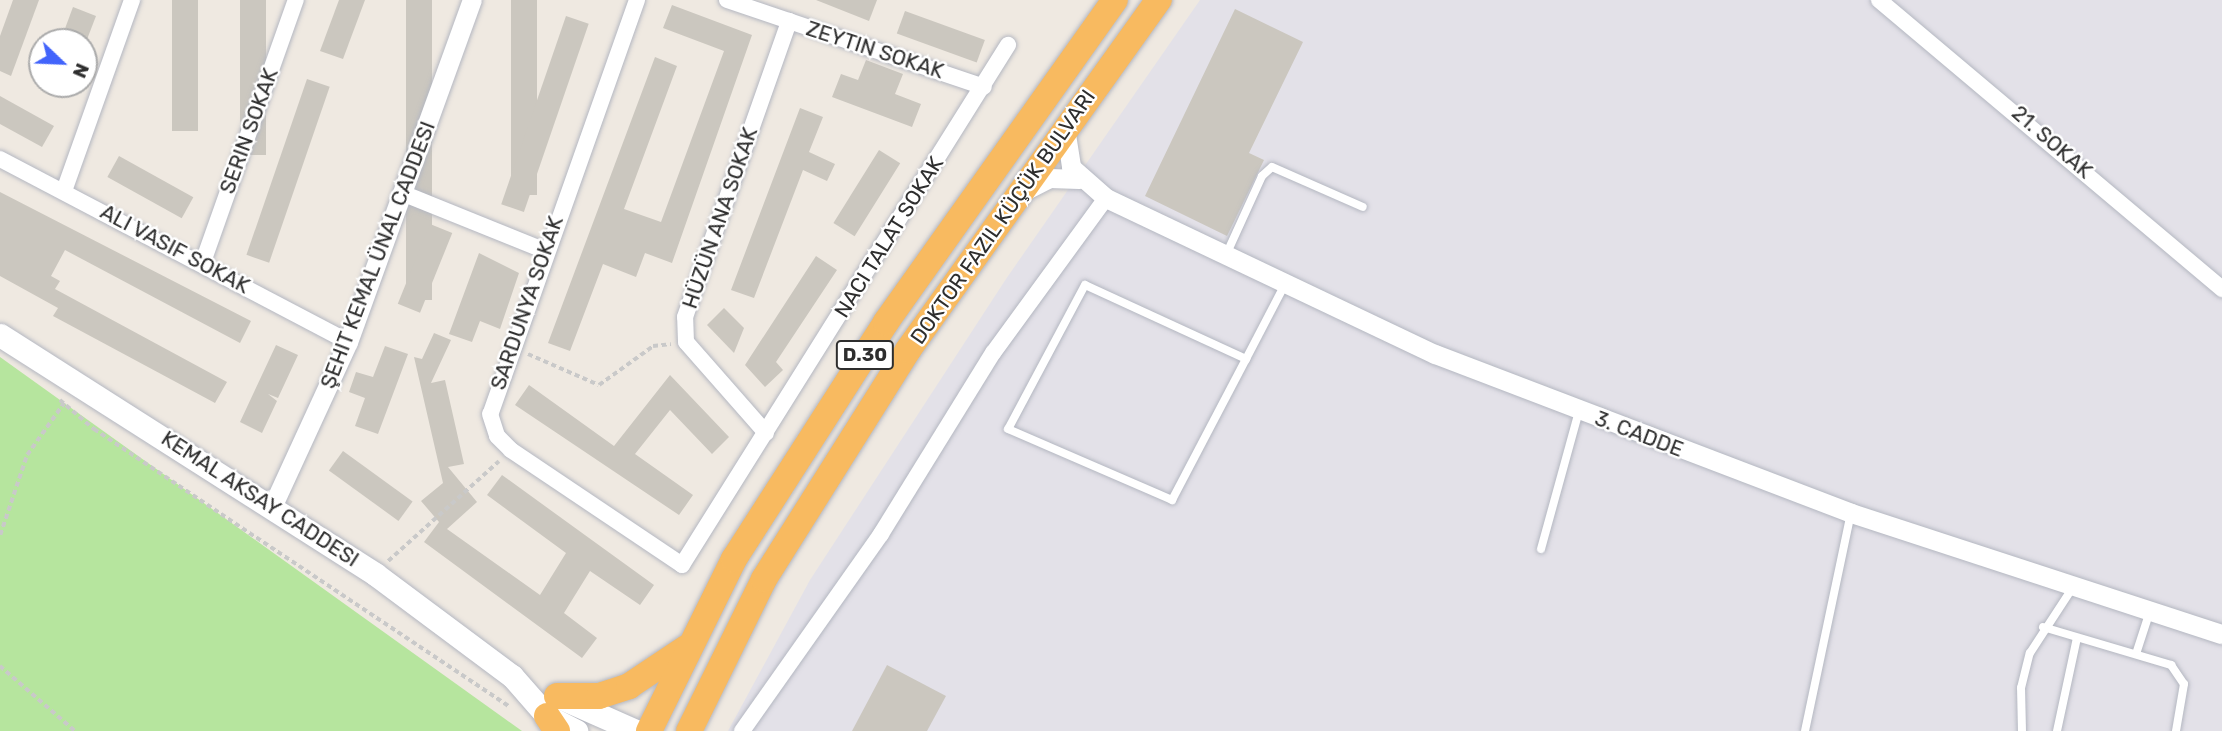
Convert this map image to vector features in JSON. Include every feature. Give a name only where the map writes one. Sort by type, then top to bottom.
[{"type":"highway","name":"D.30","points":[[649,731],[734,559],[886,322],[1115,0]]},
{"type":"highway","name":"D.30","points":[[689,731],[764,579],[908,350],[1065,127],[1159,0]]},
{"type":"highway","points":[[554,714],[629,686],[691,643]]},
{"type":"main road","name":"KEMAL AKSAY CADDESI","points":[[0,335],[273,505],[374,574],[512,676],[576,731]]},
{"type":"main road","name":"KEMAL AKSAY CADDESI","points":[[554,714],[636,731]]},
{"type":"street","points":[[64,191],[132,0]]},
{"type":"street","name":"SERIN SOKAK","points":[[203,261],[296,0]]},
{"type":"street","name":"ŞEHIT KEMAL ÜNAL CADDESI","points":[[273,505],[348,342],[472,0]]},
{"type":"street","name":"SARDUNYA SOKAK","points":[[637,0],[544,250],[510,346],[490,414],[497,436],[511,450],[682,565]]},
{"type":"street","name":"ZEYTIN SOKAK","points":[[727,0],[984,87]]},
{"type":"street","name":"21. SOKAK","points":[[1879,0],[2222,289]]},
{"type":"street","name":"HÜZÜN ANA SOKAK","points":[[685,342],[685,317],[789,21]]},
{"type":"street","name":"NACI TALAT SOKAK","points":[[682,565],[1008,45]]},
{"type":"street","points":[[1013,201],[1034,182],[1079,179],[1067,156],[1065,127]]},
{"type":"street","points":[[0,159],[203,261],[348,342]]},
{"type":"street","name":"3. CADDE","points":[[1079,179],[1106,198],[1285,284],[1579,411],[1851,513],[2222,634]]},
{"type":"street","points":[[402,193],[544,250]]},
{"type":"street","points":[[742,731],[881,534],[993,354],[1106,198]]},
{"type":"street","points":[[685,342],[766,433]]},
{"type":"lane","points":[[1226,256],[1262,176],[1272,167],[1363,207]]},
{"type":"lane","points":[[1246,359],[1085,285],[1008,429],[1172,500],[1246,359],[1285,284]]},
{"type":"lane","points":[[1541,548],[1579,411]]},
{"type":"lane","points":[[1805,731],[1851,513]]},
{"type":"lane","points":[[2022,731],[2021,688],[2043,627],[2075,585]]},
{"type":"lane","points":[[2136,654],[2150,611]]},
{"type":"lane","points":[[2043,627],[2136,654],[2180,674],[2183,697],[2176,731]]},
{"type":"lane","points":[[2057,731],[2077,638]]},
{"type":"path","points":[[510,346],[599,385],[653,346],[685,342]]},
{"type":"path","points":[[0,535],[27,455],[77,383]]},
{"type":"path","points":[[55,396],[515,710]]},
{"type":"path","points":[[374,574],[511,450]]},
{"type":"path","points":[[0,666],[75,731]]},
{"type":"shaded area","points":[[1200,0],[2222,0],[2222,731],[728,731],[810,580],[1006,279]]},
{"type":"green space","points":[[0,357],[522,731],[0,731]]},
{"type":"building","points":[[13,0],[39,0],[11,76],[0,71],[0,36]]},
{"type":"building","points":[[172,0],[198,0],[198,131],[172,131]]},
{"type":"building","points":[[240,0],[266,0],[266,155],[240,155]]},
{"type":"building","points":[[339,0],[365,0],[343,59],[320,51]]},
{"type":"building","points":[[406,0],[432,0],[432,300],[406,300]]},
{"type":"building","points":[[511,0],[537,0],[537,195],[511,195]]},
{"type":"building","points":[[816,0],[877,0],[869,21]]},
{"type":"building","points":[[672,5],[752,35],[672,263],[645,253],[636,277],[603,264],[570,351],[548,343],[655,57],[677,66],[624,209],[661,222],[724,51],[663,28]]},
{"type":"building","points":[[73,7],[96,16],[91,28],[65,28]]},
{"type":"building","points":[[1235,9],[1303,42],[1249,153],[1264,160],[1227,236],[1145,196]]},
{"type":"building","points":[[905,11],[985,40],[977,63],[897,34]]},
{"type":"building","points":[[566,16],[589,24],[524,212],[501,204]]},
{"type":"building","points":[[866,60],[903,74],[895,94],[921,104],[912,127],[832,97],[841,74],[858,80]]},
{"type":"building","points":[[307,79],[330,87],[269,263],[246,255]]},
{"type":"building","points":[[0,96],[54,126],[42,147],[0,124]]},
{"type":"building","points":[[800,108],[823,117],[809,152],[835,164],[827,181],[803,170],[754,298],[731,290]]},
{"type":"building","points":[[879,150],[900,163],[855,236],[833,223]]},
{"type":"building","points":[[119,156],[193,197],[182,218],[107,177]]},
{"type":"building","points":[[0,192],[251,321],[240,343],[65,250],[51,276],[60,281],[55,289],[227,382],[215,403],[53,316],[58,308],[0,276]]},
{"type":"building","points":[[430,224],[452,233],[420,313],[398,304]]},
{"type":"building","points":[[479,253],[519,273],[500,329],[480,321],[472,342],[449,334]]},
{"type":"building","points":[[816,256],[837,270],[776,362],[783,370],[765,387],[745,365]]},
{"type":"building","points":[[724,308],[744,328],[734,353],[707,325]]},
{"type":"building","points":[[434,333],[451,340],[431,383],[445,380],[464,464],[448,467],[477,502],[447,529],[540,595],[566,553],[487,495],[502,475],[654,585],[640,605],[590,571],[564,613],[597,638],[582,658],[424,542],[439,522],[421,501],[443,483],[414,357],[422,359]]},
{"type":"building","points":[[276,345],[298,355],[278,398],[268,394],[277,401],[262,433],[240,422]]},
{"type":"building","points":[[385,346],[408,354],[378,434],[355,426],[365,398],[349,392],[356,372],[373,377]]},
{"type":"building","points":[[670,375],[729,437],[712,454],[670,410],[635,454],[693,495],[679,515],[515,405],[529,385],[614,446]]},
{"type":"building","points":[[343,451],[413,502],[398,521],[329,470]]},
{"type":"building","points":[[887,665],[946,696],[927,731],[852,731]]}]
